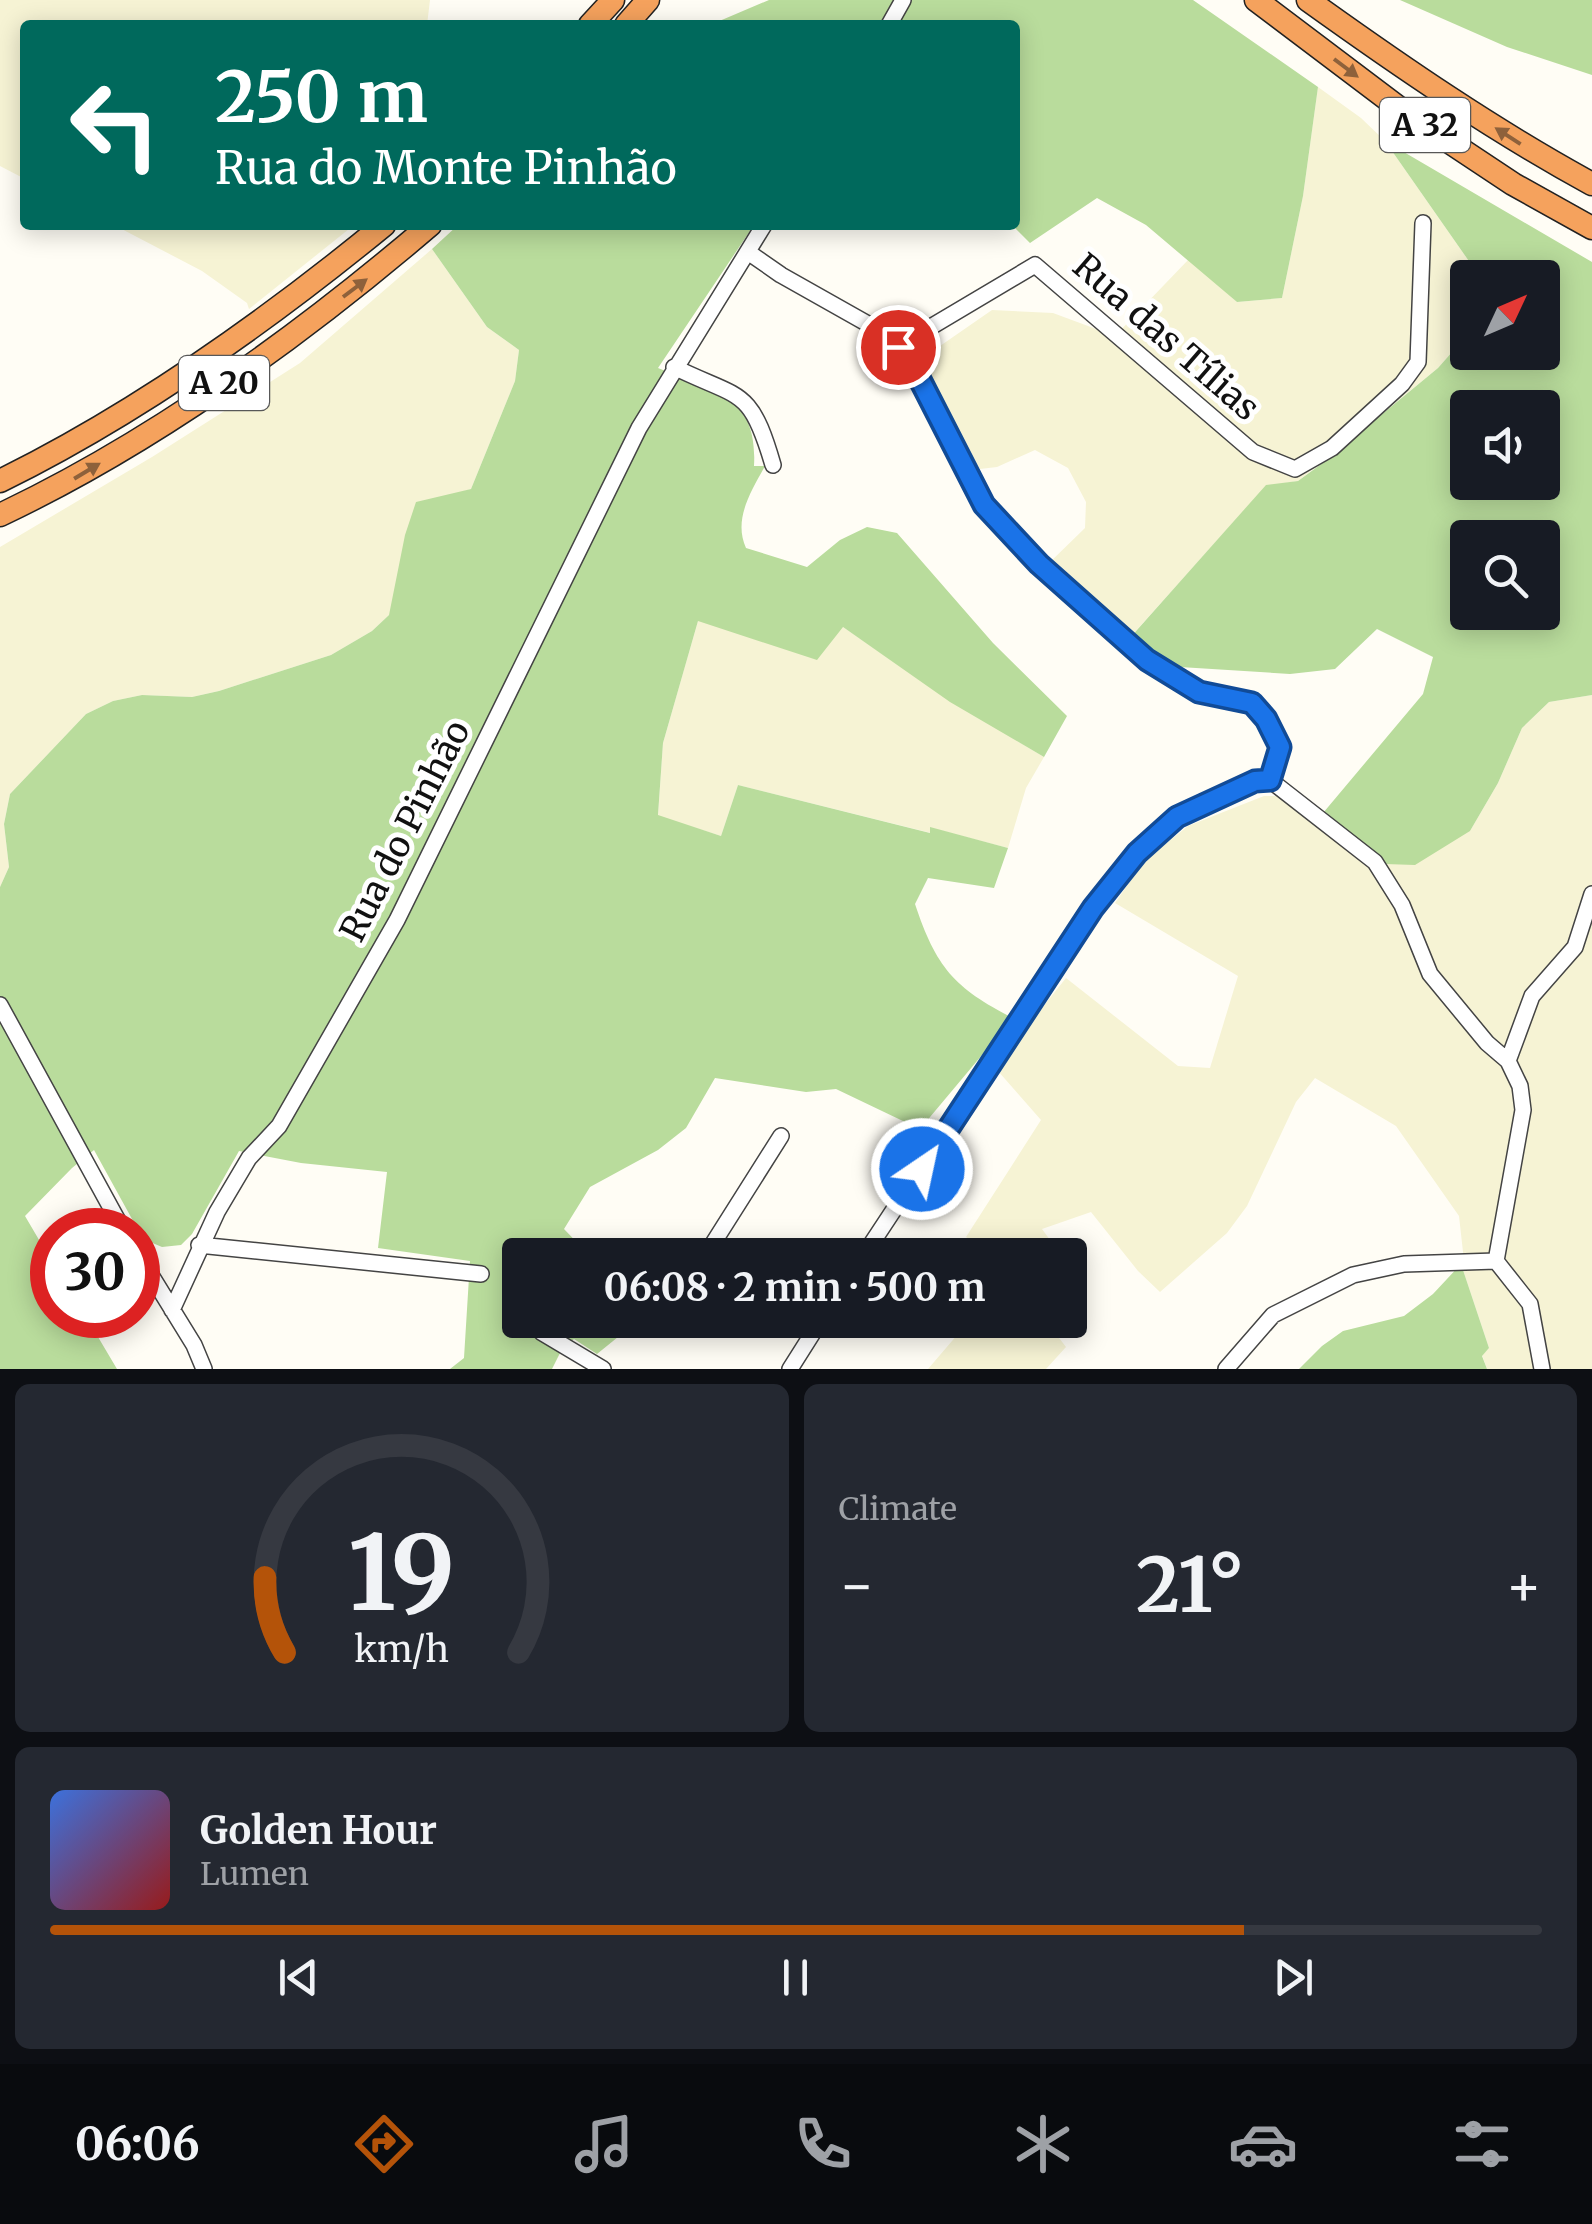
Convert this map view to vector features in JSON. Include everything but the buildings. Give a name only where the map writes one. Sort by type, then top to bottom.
[{"type":"highway","points":[[595,20],[613,0]]},
{"type":"highway","points":[[630,20],[648,0]]},
{"type":"highway","name":"A 32","points":[[1308,0],[1415,76],[1592,184]]},
{"type":"highway","name":"A 32","points":[[1258,3],[1403,110],[1513,184],[1592,228]]},
{"type":"highway","name":"A 20","points":[[0,481],[161,389],[340,262],[378,230]]},
{"type":"highway","name":"A 20","points":[[0,515],[65,484],[179,415],[362,283],[424,230]]},
{"type":"street","name":"Rua das Tílias","points":[[898,347],[1035,265],[1253,452],[1296,469],[1332,448],[1412,374],[1418,362],[1423,223]]},
{"type":"street","name":"Rua do Pinhão","points":[[172,1310],[199,1245],[248,1158],[279,1126],[396,920],[639,428],[761,230]]},
{"type":"street","points":[[748,252],[891,337],[915,370],[984,505],[1039,564],[1147,660],[1199,692],[1252,703],[1266,719],[1280,747],[1270,780]]},
{"type":"street","points":[[674,367],[710,385],[726,388],[746,402],[760,422],[772,465]]},
{"type":"street","points":[[875,1238],[1093,908],[1137,853],[1177,817],[1255,781],[1270,780],[1374,862],[1402,905],[1430,974],[1486,1043],[1508,1061],[1520,1086],[1523,1110],[1496,1261],[1530,1304],[1542,1369]]},
{"type":"street","points":[[1508,1061],[1532,996],[1575,947],[1592,894]]},
{"type":"street","points":[[0,1005],[111,1208]]},
{"type":"street","points":[[716,1238],[781,1136]]},
{"type":"street","points":[[199,1245],[481,1274]]},
{"type":"street","points":[[1226,1369],[1272,1316],[1353,1275],[1404,1264],[1496,1261]]},
{"type":"street","points":[[160,1290],[204,1369]]},
{"type":"street","points":[[551,1338],[603,1369]]},
{"type":"street","points":[[790,1369],[808,1338]]},
{"type":"shaded area","points":[[0,0],[430,0],[428,20],[20,20],[20,176],[0,166]]},
{"type":"shaded area","points":[[1318,87],[1385,141],[1468,260],[1450,260],[1450,354],[1298,481],[1266,486],[1134,633],[1046,566],[1085,528],[1086,502],[1068,468],[1035,450],[997,467],[980,469],[957,435],[927,371],[940,346],[992,310],[1053,313],[1115,336],[1189,259],[1237,302],[1282,298],[1303,196]]},
{"type":"shaded area","points":[[124,230],[348,230],[249,309],[247,303],[202,271]]},
{"type":"shaded area","points":[[432,249],[487,327],[519,350],[515,381],[471,489],[446,497],[389,615],[372,631],[331,655],[219,691],[192,697],[142,695],[113,701],[86,714],[10,794],[4,824],[9,867],[0,887],[0,547],[300,363]]},
{"type":"shaded area","points":[[698,621],[843,627],[951,701],[1044,757],[1026,788],[1008,848],[738,785],[721,836],[658,816],[663,743]]},
{"type":"shaded area","points":[[1592,695],[1592,1369],[1487,1369],[1482,1355],[1489,1348],[1461,1264],[1464,1261],[1459,1216],[1396,1126],[1315,1078],[1296,1102],[1247,1206],[1227,1233],[1160,1292],[1091,1212],[1042,1229],[1049,1238],[966,1237],[1041,1120],[983,1054],[1013,1018],[1038,1013],[1066,978],[1178,1066],[1210,1068],[1238,976],[1115,903],[1144,861],[1188,826],[1264,796],[1280,796],[1318,819],[1470,831],[1498,783],[1522,728],[1549,702]]},
{"type":"shaded area","points":[[955,1338],[1059,1338],[1066,1347],[1046,1369],[928,1369]]},
{"type":"green space","points":[[769,0],[1193,0],[1318,87],[1303,196],[1282,298],[1237,302],[1146,225],[1097,198],[1030,243],[1017,230],[1020,20],[722,20]]},
{"type":"green space","points":[[1400,0],[1592,0],[1592,75],[1507,47]]},
{"type":"green space","points":[[1385,141],[1592,262],[1592,695],[1549,702],[1522,728],[1498,783],[1470,831],[1415,865],[1385,864],[1318,819],[1423,694],[1433,657],[1377,629],[1335,669],[1290,674],[1180,667],[1129,639],[1266,485],[1298,481],[1450,354],[1450,370],[1560,370],[1560,260],[1468,260]]},
{"type":"green space","points":[[453,230],[751,230],[658,368],[714,390],[740,410],[749,424],[754,466],[765,466],[743,516],[746,548],[807,567],[840,540],[867,527],[897,533],[993,643],[1067,716],[1044,757],[950,702],[843,627],[817,660],[698,621],[663,743],[658,815],[721,836],[738,785],[930,833],[930,827],[1008,848],[994,888],[928,878],[915,904],[931,944],[950,973],[976,996],[1013,1018],[925,1123],[905,1122],[836,1089],[806,1092],[715,1078],[686,1128],[658,1150],[590,1187],[564,1229],[573,1238],[502,1238],[502,1338],[617,1338],[597,1354],[574,1339],[562,1349],[552,1369],[450,1369],[464,1358],[470,1261],[378,1248],[387,1172],[301,1163],[239,1151],[192,1234],[181,1245],[162,1247],[160,1208],[126,1208],[94,1150],[25,1216],[30,1225],[30,1338],[99,1338],[117,1369],[0,1369],[0,887],[9,867],[4,824],[10,794],[86,714],[113,701],[142,695],[192,697],[219,691],[331,655],[372,631],[389,615],[405,535],[416,502],[471,489],[515,381],[519,350],[487,327],[432,249]]},
{"type":"green space","points":[[1461,1264],[1489,1348],[1482,1356],[1487,1369],[1299,1369],[1343,1331],[1404,1316],[1433,1294]]},
{"type":"route","points":[[898,347],[915,370],[984,505],[1039,564],[1147,660],[1199,692],[1252,703],[1266,719],[1280,747],[1270,780],[1255,781],[1177,817],[1137,853],[1093,908],[922,1169]]}]
